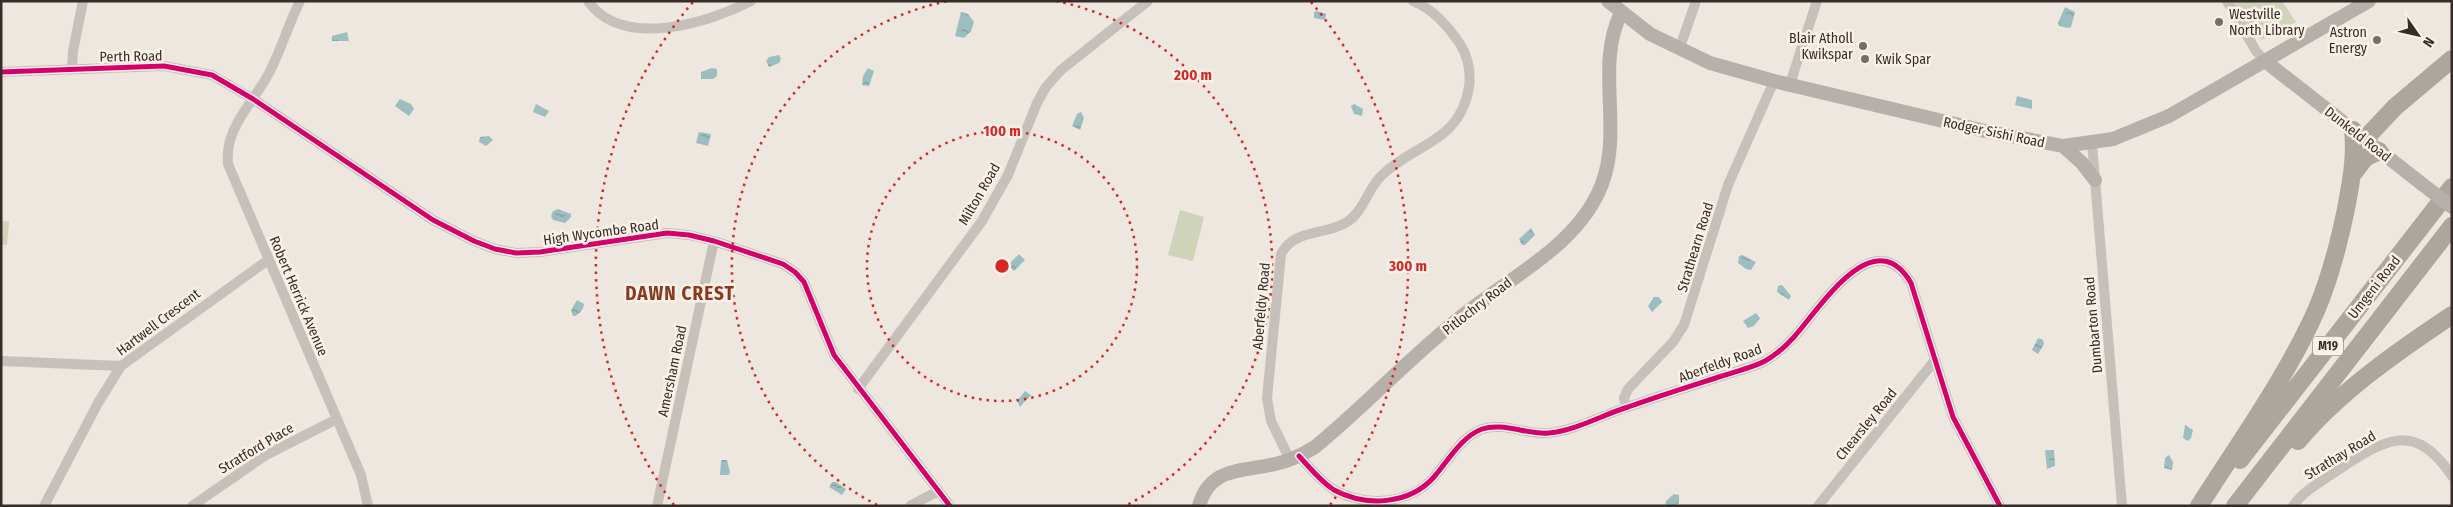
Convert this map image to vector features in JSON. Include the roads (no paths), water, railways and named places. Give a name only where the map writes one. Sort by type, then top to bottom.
[{"type":"highway","points":[[2200,506],[2293,356],[2316,310],[2336,251],[2359,135],[2395,108],[2452,59]]},
{"type":"highway","points":[[2352,175],[2365,158],[2379,151]]},
{"type":"highway","name":"Umgeni Road","points":[[2205,506],[2452,187]]},
{"type":"highway","name":"Umgeni Road","points":[[2235,506],[2452,226]]},
{"type":"highway","points":[[2245,506],[2307,431],[2344,396],[2414,340],[2452,315]]},
{"type":"main road","name":"Rodger Sishi Road","points":[[1608,1],[1650,34],[1679,50],[1710,63],[1774,81],[1985,131],[2063,146],[2092,143],[2124,136],[2169,116],[2369,1]]},
{"type":"main road","name":"Pitlochry Road","points":[[1199,506],[1206,488],[1220,476],[1294,458],[1323,440],[1461,317],[1564,240],[1581,220],[1598,193],[1606,171],[1611,137],[1611,44],[1621,13]]},
{"type":"main road","name":"Dunkeld Road","points":[[2265,61],[2452,207]]},
{"type":"main road","points":[[2063,146],[2082,163],[2095,180]]},
{"type":"street","points":[[72,68],[72,52],[83,1]]},
{"type":"street","points":[[253,99],[271,69],[300,1]]},
{"type":"street","points":[[588,1],[603,16],[617,23],[660,29],[684,26],[737,8],[751,1]]},
{"type":"street","name":"Milton Road","points":[[858,388],[982,221],[1008,175],[1037,103],[1046,87],[1061,70],[1148,1]]},
{"type":"street","name":"Aberfeldy Road","points":[[1413,1],[1436,14],[1466,54],[1470,70],[1466,99],[1452,126],[1381,176],[1350,219],[1340,225],[1296,238],[1281,254],[1267,398],[1271,421],[1294,458],[1336,492],[1357,500],[1385,503],[1405,498],[1424,487],[1464,441],[1482,430],[1494,427],[1548,433],[1572,428],[1626,407],[1763,362],[1793,338],[1850,274],[1860,266],[1877,260],[1896,265],[1911,282],[1953,416],[2000,506]]},
{"type":"street","points":[[1679,50],[1696,1]]},
{"type":"street","points":[[1790,84],[1817,1]]},
{"type":"street","points":[[2227,1],[2256,51],[2265,61]]},
{"type":"street","name":"Perth Road","points":[[1,72],[72,68],[164,66],[183,68],[212,75],[253,99]]},
{"type":"street","name":"Strathearn Road","points":[[1626,407],[1624,398],[1628,388],[1673,342],[1684,325],[1728,185],[1774,81]]},
{"type":"street","name":"High Wycombe Road","points":[[253,99],[433,220],[462,236],[495,249],[516,252],[540,252],[667,233],[689,235],[714,241],[776,260],[800,276],[809,292],[828,344],[858,388],[950,506]]},
{"type":"street","name":"Robert Herrick Avenue","points":[[253,99],[233,130],[227,155],[231,175],[361,475],[368,506]]},
{"type":"street","name":"Dumbarton Road","points":[[2092,143],[2122,506]]},
{"type":"street","name":"Amersham Road","points":[[657,506],[714,241]]},
{"type":"street","name":"Hartwell Crescent","points":[[44,506],[98,403],[121,366],[268,260]]},
{"type":"street","name":"Chearsley Road","points":[[1818,506],[1936,360]]},
{"type":"street","points":[[1,361],[121,366]]},
{"type":"street","name":"Stratford Place","points":[[192,506],[266,455],[337,419]]},
{"type":"street","name":"Strathay Road","points":[[2293,506],[2306,492],[2367,451],[2398,440],[2417,443],[2427,447],[2441,460],[2452,476]]},
{"type":"street","points":[[910,506],[938,491]]},
{"type":"water","points":[[2065,7],[2075,12],[2071,27],[2068,28],[2059,26],[2058,23]]},
{"type":"water","points":[[961,12],[968,14],[974,22],[971,31],[964,38],[955,36]]},
{"type":"water","points":[[1314,12],[1326,14],[1325,20],[1314,18]]},
{"type":"water","points":[[347,32],[349,41],[332,41],[332,36]]},
{"type":"water","points":[[779,55],[781,59],[779,63],[769,67],[766,61],[769,57]]},
{"type":"water","points":[[712,68],[717,69],[717,76],[713,79],[701,79],[701,72]]},
{"type":"water","points":[[868,68],[874,71],[869,86],[862,85],[863,76]]},
{"type":"water","points":[[2017,96],[2032,100],[2032,109],[2015,105]]},
{"type":"water","points":[[400,99],[411,104],[414,109],[409,116],[395,106]]},
{"type":"water","points":[[536,104],[549,111],[545,117],[533,112]]},
{"type":"water","points":[[1354,104],[1363,109],[1362,116],[1354,114],[1351,106]]},
{"type":"water","points":[[1081,112],[1084,118],[1080,130],[1072,126],[1077,114]]},
{"type":"water","points":[[699,132],[711,134],[708,146],[696,143]]},
{"type":"water","points":[[489,136],[493,140],[486,146],[479,142],[480,137]]},
{"type":"water","points":[[558,209],[571,214],[571,217],[565,223],[553,220],[551,216],[553,211]]},
{"type":"water","points":[[1531,228],[1535,235],[1525,245],[1522,245],[1519,239]]},
{"type":"water","points":[[1019,254],[1025,260],[1014,271],[1008,265]]},
{"type":"water","points":[[1742,255],[1756,262],[1751,270],[1738,263],[1739,256]]},
{"type":"water","points":[[1782,285],[1791,296],[1789,300],[1777,292],[1778,286]]},
{"type":"water","points":[[1654,297],[1659,297],[1662,302],[1652,312],[1648,306]]},
{"type":"water","points":[[577,300],[584,304],[584,306],[578,314],[573,316],[571,310]]},
{"type":"water","points":[[1756,313],[1760,318],[1754,326],[1748,328],[1743,321]]},
{"type":"water","points":[[2038,338],[2043,340],[2044,344],[2038,354],[2032,350]]},
{"type":"water","points":[[1025,391],[1031,395],[1020,407],[1017,401]]},
{"type":"water","points":[[2185,425],[2193,430],[2188,441],[2183,438]]},
{"type":"water","points":[[2045,450],[2054,450],[2055,466],[2047,469]]},
{"type":"water","points":[[2169,455],[2173,462],[2172,470],[2164,468],[2165,458]]},
{"type":"water","points":[[721,460],[727,460],[729,475],[720,475]]},
{"type":"water","points":[[832,482],[836,482],[846,489],[842,495],[829,487]]},
{"type":"water","points":[[1674,494],[1679,495],[1679,503],[1675,506],[1665,506],[1666,501]]},
{"type":"place","name":"Westville North Library","points":[[2219,22]]},
{"type":"place","name":"Astron Energy","points":[[2377,40]]},
{"type":"place","name":"Blair Atholl Kwikspar","points":[[1863,46]]},
{"type":"place","name":"Kwik Spar","points":[[1865,59]]},
{"type":"district","name":"DAWN CREST","points":[[680,293]]}]
